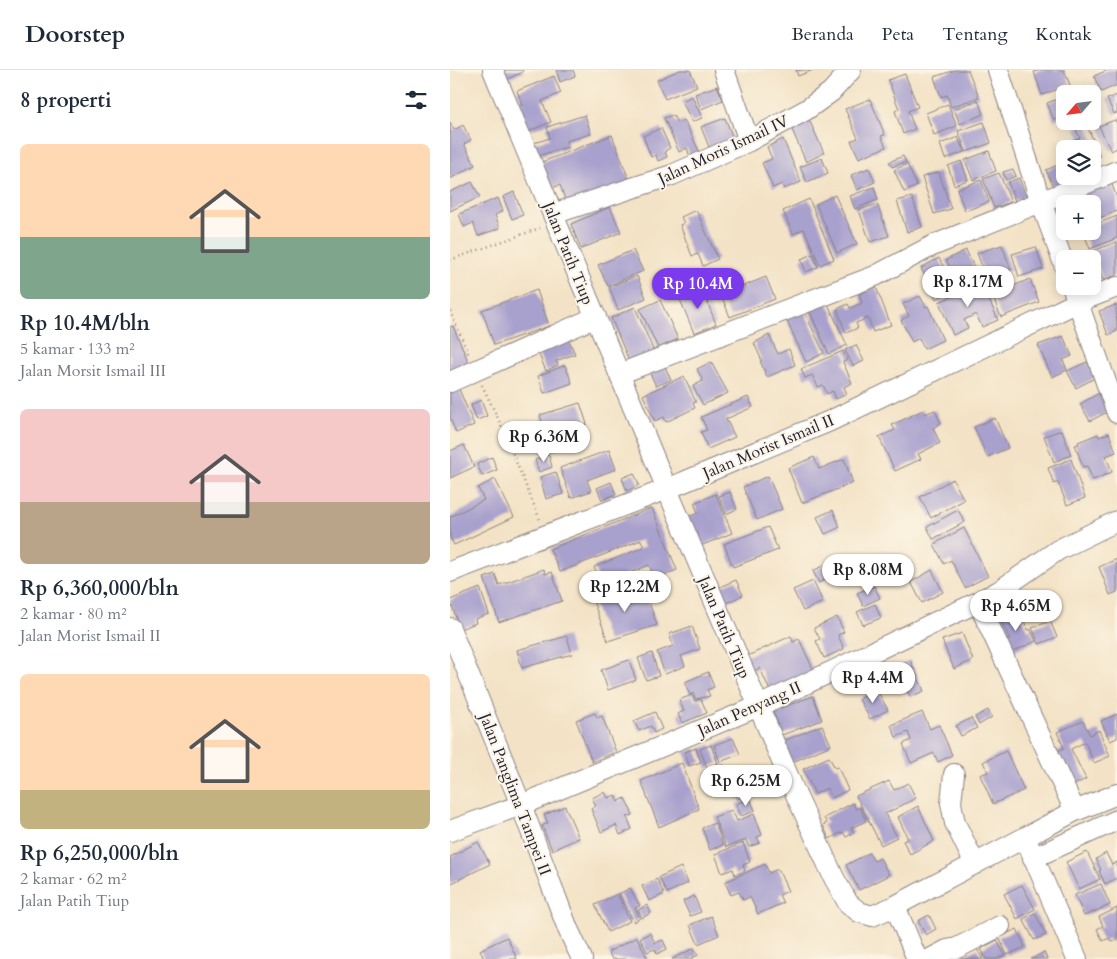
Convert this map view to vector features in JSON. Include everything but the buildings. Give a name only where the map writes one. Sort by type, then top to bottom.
[{"type":"street","name":"Jalan Patih Tiup","points":[[493,70],[797,797],[834,878],[848,903],[859,912],[872,916],[895,906],[1075,811],[1117,794]]},
{"type":"street","points":[[724,70],[749,141]]},
{"type":"street","name":"Jalan Moris Ismail IV","points":[[555,218],[672,175],[749,141],[806,110],[831,92],[850,70]]},
{"type":"street","points":[[998,70],[1040,202],[1058,250]]},
{"type":"street","points":[[619,374],[876,276],[932,246],[1117,171]]},
{"type":"street","name":"Jalan Morist Ismail II","points":[[1101,290],[1117,287]]},
{"type":"street","name":"Jalan Morist Ismail II","points":[[450,572],[667,489],[830,421],[1073,295]]},
{"type":"street","points":[[1075,295],[1117,413]]},
{"type":"street","points":[[450,382],[596,317]]},
{"type":"street","name":"Jalan Penyang II","points":[[450,831],[521,805],[759,706],[978,602],[999,591],[1024,571],[1058,550],[1117,520]]},
{"type":"street","points":[[978,602],[1075,811]]},
{"type":"street","name":"Jalan Panglima Tampei II","points":[[450,628],[521,805],[568,929],[582,959]]},
{"type":"street","points":[[954,774],[951,804],[955,823],[974,864]]},
{"type":"street","points":[[1033,858],[1117,820]]},
{"type":"street","points":[[1025,837],[1077,959]]},
{"type":"street","points":[[895,906],[917,959]]},
{"type":"street","points":[[930,959],[1000,926]]},
{"type":"path","points":[[450,260],[555,218]]},
{"type":"path","points":[[450,311],[475,372],[500,423],[546,536]]}]
